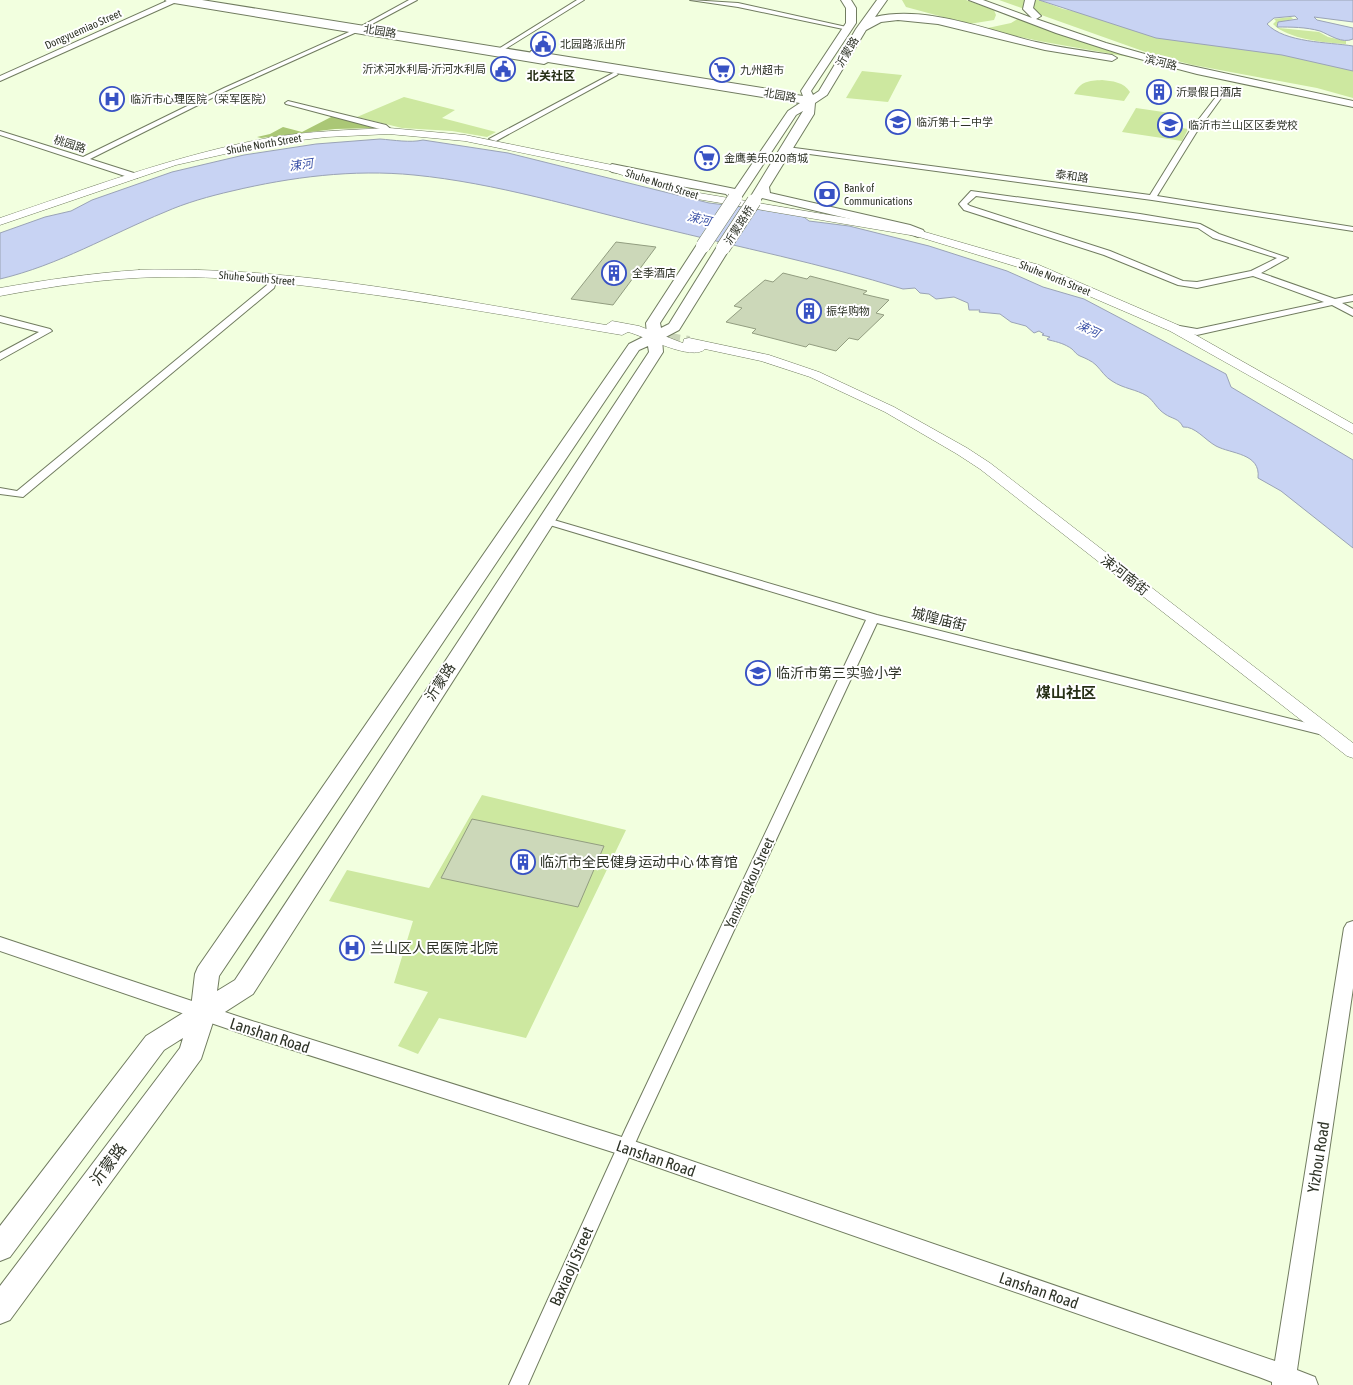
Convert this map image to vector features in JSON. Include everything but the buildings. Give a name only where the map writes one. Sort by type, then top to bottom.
[{"type":"main road","name":"北园路","points":[[170,0],[810,100]]},
{"type":"main road","points":[[846,0],[852,8],[849,25]]},
{"type":"main road","name":"滨河路","points":[[974,0],[998,18],[1138,56],[1205,73],[1353,102]]},
{"type":"main road","name":"滨河路","points":[[990,0],[1031,8],[1138,52],[1193,68],[1299,88],[1353,102]]},
{"type":"main road","points":[[889,3],[958,24],[976,26],[998,18]]},
{"type":"main road","name":"沂蒙路","points":[[735,198],[792,113],[823,93],[861,29],[889,3]]},
{"type":"main road","name":"沂蒙路","points":[[754,201],[808,114],[810,100],[806,91],[862,8]]},
{"type":"main road","points":[[861,29],[871,22],[881,19],[920,20],[959,26],[1056,49],[1205,73]]},
{"type":"main road","name":"北园路","points":[[497,52],[642,77],[784,98],[810,100]]},
{"type":"main road","points":[[642,77],[752,96],[780,106],[788,120]]},
{"type":"main road","points":[[754,91],[795,89],[812,82]]},
{"type":"main road","name":"Shuhe North Street","points":[[0,222],[173,163],[269,141],[326,134],[389,131],[465,138],[612,168],[698,196],[918,233],[1035,268],[1198,338],[1353,430]]},
{"type":"main road","points":[[612,168],[718,187],[738,187],[747,182]]},
{"type":"main road","points":[[655,183],[655,180],[663,179],[730,191],[735,198]]},
{"type":"main road","points":[[763,187],[764,194],[768,197],[904,228],[918,233]]},
{"type":"main road","name":"沂蒙路桥","points":[[703,246],[735,198]]},
{"type":"main road","points":[[754,201],[773,199],[837,214],[822,216]]},
{"type":"main road","name":"沂蒙路桥","points":[[680,338],[724,248],[754,201]]},
{"type":"main road","name":"沂蒙路","points":[[0,1248],[155,1043],[244,987],[547,521],[655,344],[653,323],[703,246]]},
{"type":"main road","name":"Shuhe South Street","points":[[0,292],[57,280],[140,274],[216,275],[273,279],[409,296],[514,312],[628,339]]},
{"type":"main road","points":[[483,307],[511,307],[634,329],[655,344]]},
{"type":"main road","points":[[483,307],[505,315],[628,339]]},
{"type":"main road","name":"沂蒙路","points":[[0,1310],[192,1052],[203,1012],[207,974],[628,339],[655,344],[680,338]]},
{"type":"main road","name":"涑河南街","points":[[680,338],[786,369],[890,410],[940,437],[985,466],[1353,752]]},
{"type":"street","points":[[155,0],[164,2],[175,0]]},
{"type":"street","name":"Dongyuemiao Street","points":[[0,79],[175,0]]},
{"type":"street","points":[[198,0],[358,26],[358,30]]},
{"type":"street","points":[[83,160],[226,89],[358,30],[414,0]]},
{"type":"street","points":[[497,52],[581,0]]},
{"type":"street","points":[[692,0],[738,5],[849,25]]},
{"type":"street","points":[[358,30],[642,77]]},
{"type":"street","points":[[497,52],[508,49],[772,91]]},
{"type":"street","points":[[493,139],[616,74]]},
{"type":"street","points":[[1152,198],[1193,132],[1224,90]]},
{"type":"street","points":[[288,103],[383,127],[389,131]]},
{"type":"street","name":"桃园路","points":[[0,132],[134,176]]},
{"type":"street","name":"泰和路","points":[[787,149],[1152,198],[1353,229]]},
{"type":"street","points":[[1254,273],[1284,258],[1216,236],[1200,226],[974,193],[963,204],[967,208],[980,213],[1052,234],[1107,253],[1181,283],[1197,285],[1254,273],[1333,302],[1353,313]]},
{"type":"street","points":[[0,491],[19,495],[271,286],[273,279]]},
{"type":"street","points":[[1198,338],[1353,298]]},
{"type":"street","points":[[0,319],[46,331],[0,357]]},
{"type":"street","name":"城隍庙街","points":[[547,521],[873,618],[1327,732]]},
{"type":"street","name":"Yanxiangkou Street","points":[[625,1147],[873,618]]},
{"type":"street","name":"Yizhou Road","points":[[1284,1380],[1353,928]]},
{"type":"street","name":"Lanshan Road","points":[[0,944],[249,1028],[625,1147],[1284,1380],[1307,1385]]},
{"type":"street","name":"Baxiaoji Street","points":[[518,1385],[625,1147]]},
{"type":"green space","points":[[902,0],[966,0],[994,10],[996,15],[994,20],[969,24],[906,7]]},
{"type":"green space","points":[[999,0],[1039,0],[1063,9],[1333,65],[1353,71],[1353,98],[1317,88],[1193,65],[1154,55]]},
{"type":"green space","points":[[1291,17],[1293,19],[1277,23],[1279,28],[1319,32],[1328,37],[1346,41],[1346,44],[1297,37],[1279,29],[1273,24],[1276,21],[1274,19]]},
{"type":"green space","points":[[1019,18],[1140,59],[983,29],[1011,23]]},
{"type":"green space","points":[[862,71],[902,75],[888,102],[846,98]]},
{"type":"green space","points":[[1102,80],[1121,84],[1130,92],[1124,101],[1074,94],[1079,86],[1085,82]]},
{"type":"green space","points":[[404,97],[455,110],[442,118],[496,132],[487,137],[452,131],[402,128],[357,117]]},
{"type":"green space","points":[[1136,108],[1177,114],[1171,126],[1188,129],[1182,141],[1122,132]]},
{"type":"green space","points":[[333,116],[374,128],[335,129],[257,137],[270,134],[283,127],[302,132]]},
{"type":"green space","points":[[482,795],[626,830],[526,1038],[439,1018],[418,1054],[398,1046],[428,992],[394,983],[413,921],[329,901],[347,870],[429,888]]},
{"type":"water","points":[[1039,0],[1353,0],[1353,22],[1314,17],[1317,20],[1353,28],[1353,39],[1340,40],[1320,31],[1309,29],[1277,27],[1278,22],[1298,19],[1295,16],[1274,18],[1267,24],[1285,35],[1296,38],[1353,46],[1353,71],[1282,55],[1156,38]]},
{"type":"water","name":"涑河","points":[[380,139],[423,140],[508,153],[709,203],[800,214],[809,221],[849,226],[929,246],[1007,271],[1043,287],[1084,299],[1226,374],[1231,387],[1353,460],[1353,548],[1281,491],[1258,478],[1258,470],[1250,459],[1222,449],[1196,431],[1183,427],[1177,420],[1162,412],[1147,396],[1112,381],[1094,364],[1069,347],[1047,339],[1050,337],[1042,335],[1044,334],[1039,331],[1034,333],[1026,326],[1011,322],[1000,314],[969,310],[968,303],[954,297],[936,299],[929,294],[920,293],[915,288],[903,289],[811,264],[506,190],[445,179],[391,173],[322,175],[299,178],[254,186],[198,200],[144,221],[43,266],[0,279],[0,233],[45,217],[71,211],[92,200],[172,172],[244,155],[316,144]]},
{"type":"tunnel","points":[[650,336],[689,342]]},
{"type":"place","name":"北园路派出所","points":[[543,44]]},
{"type":"place","name":"沂沭河水利局-沂河水利局","points":[[503,69]]},
{"type":"place","name":"九州超市","points":[[722,70]]},
{"type":"place","name":"沂景假日酒店","points":[[1159,92]]},
{"type":"place","name":"临沂市心理医院（荣军医院）","points":[[112,99]]},
{"type":"place","name":"临沂第十二中学","points":[[898,122]]},
{"type":"place","name":"临沂市兰山区区委党校","points":[[1170,125]]},
{"type":"place","name":"金鹰美乐O2O商城","points":[[707,158]]},
{"type":"place","name":"Bank of Communications","points":[[827,194]]},
{"type":"place","name":"全季酒店","points":[[614,273]]},
{"type":"place","name":"振华购物","points":[[809,311]]},
{"type":"place","name":"临沂市第三实验小学","points":[[758,673]]},
{"type":"place","name":"临沂市全民健身运动中心 体育馆","points":[[523,862]]},
{"type":"place","name":"兰山区人民医院 北院","points":[[352,948]]},
{"type":"district","name":"北关社区","points":[[551,76]]},
{"type":"district","name":"煤山社区","points":[[1066,692]]}]
